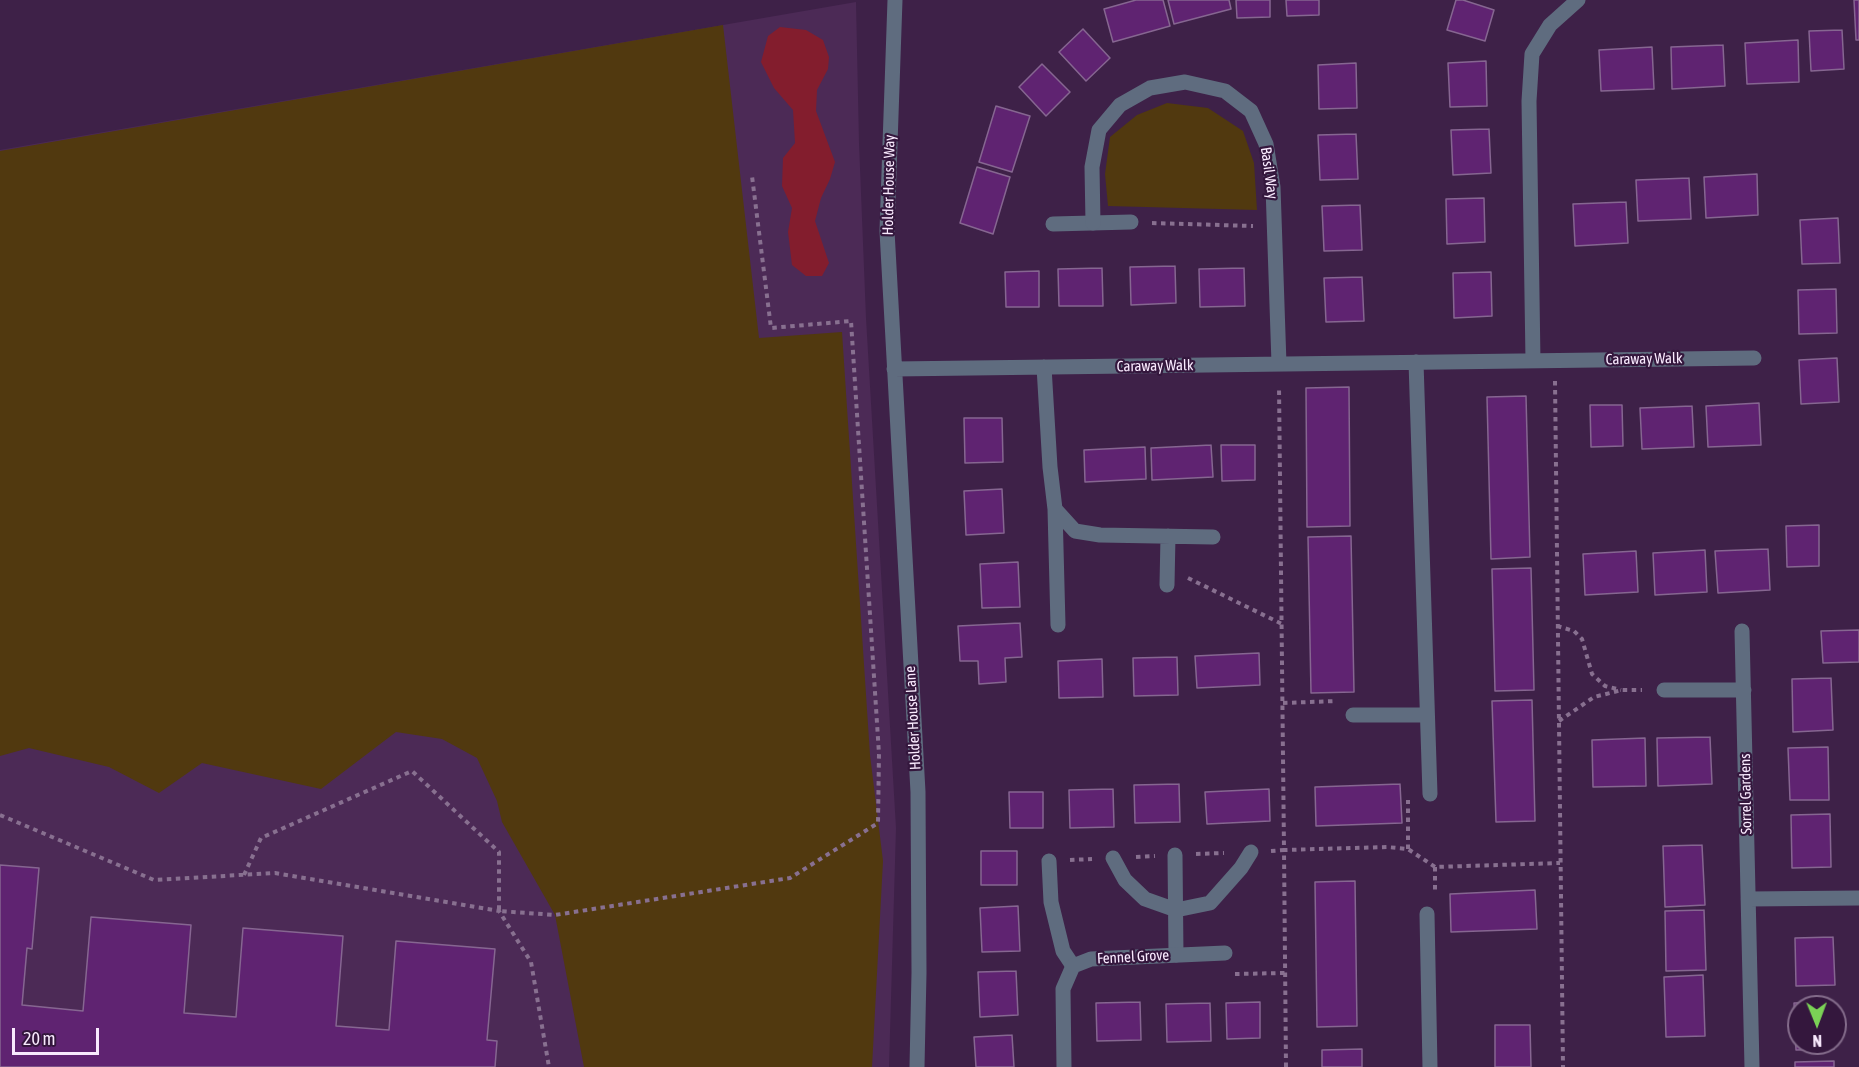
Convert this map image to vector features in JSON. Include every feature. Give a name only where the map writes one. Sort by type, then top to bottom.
[{"type":"street","name":"Holder House Way","points":[[894,369],[887,231],[895,0]]},
{"type":"street","points":[[1533,361],[1528,100],[1532,54],[1550,25],[1578,0]]},
{"type":"street","name":"Basil Way","points":[[1093,223],[1092,167],[1099,130],[1120,105],[1150,88],[1185,82],[1225,91],[1251,111],[1266,144],[1273,187],[1279,364]]},
{"type":"street","points":[[1053,224],[1131,222]]},
{"type":"street","name":"Caraway Walk","points":[[894,369],[1754,358]]},
{"type":"street","points":[[1416,362],[1430,794]]},
{"type":"street","points":[[1044,367],[1055,509],[1058,625]]},
{"type":"street","name":"Holder House Lane","points":[[894,369],[918,792],[917,1067]]},
{"type":"street","points":[[1055,509],[1075,531],[1100,535],[1213,537]]},
{"type":"street","points":[[1167,585],[1168,536]]},
{"type":"street","name":"Sorrel Gardens","points":[[1742,631],[1752,1067]]},
{"type":"street","points":[[1664,690],[1744,690]]},
{"type":"street","points":[[1353,715],[1427,715]]},
{"type":"street","points":[[1113,858],[1125,880],[1144,899],[1176,910],[1210,903],[1242,868],[1251,852]]},
{"type":"street","points":[[1174,855],[1176,955]]},
{"type":"street","points":[[1048,861],[1051,902],[1063,951],[1073,966],[1063,989],[1064,1067]]},
{"type":"street","points":[[1748,899],[1859,898]]},
{"type":"street","points":[[1427,914],[1430,1067]]},
{"type":"street","name":"Fennel Grove","points":[[1073,966],[1091,958],[1225,953]]},
{"type":"path","points":[[0,815],[154,880],[275,873],[499,911],[555,915],[790,878],[878,822],[879,754],[850,321],[771,328],[752,176]]},
{"type":"path","points":[[1131,222],[1274,227]]},
{"type":"path","points":[[1554,360],[1563,1067]]},
{"type":"path","points":[[1279,364],[1286,1067]]},
{"type":"path","points":[[1167,568],[1282,624]]},
{"type":"path","points":[[1557,626],[1574,631],[1582,639],[1592,674],[1605,686],[1622,690],[1664,690]]},
{"type":"path","points":[[1559,722],[1594,698],[1622,690]]},
{"type":"path","points":[[1283,703],[1344,701],[1353,715]]},
{"type":"path","points":[[244,875],[261,838],[412,771],[499,852],[499,911],[531,962],[549,1067]]},
{"type":"path","points":[[1408,849],[1408,794],[1430,794]]},
{"type":"path","points":[[1284,850],[1387,847],[1408,849],[1435,867],[1560,863]]},
{"type":"path","points":[[1225,953],[1231,974],[1285,973]]},
{"type":"shaded area","points":[[856,2],[866,318],[896,828],[889,1067],[0,1067],[0,150]]},
{"type":"shaded area","points":[[723,25],[759,338],[842,332],[870,755],[883,861],[872,1067],[584,1067],[555,915],[502,822],[497,801],[477,758],[442,739],[396,732],[321,789],[202,763],[159,793],[109,767],[29,748],[0,756],[0,151]]},
{"type":"shaded area","points":[[780,27],[806,30],[823,40],[829,57],[828,69],[817,90],[816,111],[835,162],[815,221],[829,263],[822,276],[806,276],[792,265],[788,232],[792,208],[782,186],[783,158],[795,143],[793,110],[774,88],[761,62],[768,36]]},
{"type":"shaded area","points":[[1167,103],[1208,108],[1243,131],[1254,163],[1257,210],[1108,206],[1105,174],[1110,137],[1137,115]]},
{"type":"building","points":[[1136,0],[1163,0],[1170,26],[1113,42],[1104,9]]},
{"type":"building","points":[[1168,0],[1229,0],[1231,9],[1174,24]]},
{"type":"building","points":[[1236,0],[1270,0],[1270,17],[1237,18]]},
{"type":"building","points":[[1286,0],[1319,0],[1319,15],[1287,16]]},
{"type":"building","points":[[1456,0],[1494,10],[1485,41],[1447,30]]},
{"type":"building","points":[[1854,0],[1859,0],[1859,40],[1856,40]]},
{"type":"building","points":[[1083,29],[1110,58],[1086,81],[1059,52]]},
{"type":"building","points":[[1842,30],[1844,69],[1811,71],[1809,31]]},
{"type":"building","points":[[1798,40],[1799,82],[1747,84],[1745,43]]},
{"type":"building","points":[[1723,45],[1725,86],[1672,89],[1671,47]]},
{"type":"building","points":[[1652,47],[1654,89],[1601,91],[1599,50]]},
{"type":"building","points":[[1486,61],[1487,106],[1450,107],[1448,63]]},
{"type":"building","points":[[1356,63],[1357,108],[1319,109],[1318,65]]},
{"type":"building","points":[[1042,64],[1070,92],[1046,116],[1019,87]]},
{"type":"building","points":[[996,106],[1030,116],[1012,172],[979,162]]},
{"type":"building","points":[[1489,129],[1491,173],[1453,175],[1451,130]]},
{"type":"building","points":[[1356,134],[1358,179],[1320,180],[1318,135]]},
{"type":"building","points":[[977,167],[1010,177],[993,234],[960,223]]},
{"type":"building","points":[[1757,174],[1758,215],[1706,218],[1704,177]]},
{"type":"building","points":[[1689,178],[1691,219],[1638,221],[1636,180]]},
{"type":"building","points":[[1484,198],[1485,242],[1447,244],[1446,199]]},
{"type":"building","points":[[1626,202],[1628,243],[1575,246],[1573,204]]},
{"type":"building","points":[[1360,205],[1362,250],[1324,251],[1322,206]]},
{"type":"building","points":[[1838,218],[1840,263],[1802,264],[1800,220]]},
{"type":"building","points":[[1175,266],[1176,303],[1131,305],[1130,267]]},
{"type":"building","points":[[1102,268],[1103,306],[1059,306],[1058,269]]},
{"type":"building","points":[[1244,268],[1245,306],[1200,307],[1199,269]]},
{"type":"building","points":[[1039,271],[1039,307],[1006,307],[1005,272]]},
{"type":"building","points":[[1491,272],[1492,316],[1454,318],[1453,273]]},
{"type":"building","points":[[1362,277],[1364,321],[1326,322],[1324,278]]},
{"type":"building","points":[[1836,289],[1837,333],[1799,334],[1798,290]]},
{"type":"building","points":[[1837,358],[1839,402],[1801,404],[1799,360]]},
{"type":"building","points":[[1349,387],[1350,526],[1307,527],[1306,388]]},
{"type":"building","points":[[1526,396],[1530,557],[1491,559],[1487,397]]},
{"type":"building","points":[[1759,403],[1761,445],[1708,447],[1706,406]]},
{"type":"building","points":[[1590,405],[1622,405],[1623,446],[1591,447]]},
{"type":"building","points":[[1692,406],[1694,447],[1642,449],[1640,408]]},
{"type":"building","points":[[964,418],[1002,418],[1003,462],[965,463]]},
{"type":"building","points":[[1211,445],[1213,477],[1152,480],[1151,448]]},
{"type":"building","points":[[1221,445],[1255,445],[1255,480],[1222,481]]},
{"type":"building","points":[[1145,447],[1146,479],[1085,482],[1084,450]]},
{"type":"building","points":[[1002,489],[1004,533],[966,535],[964,491]]},
{"type":"building","points":[[1819,525],[1819,566],[1787,567],[1786,526]]},
{"type":"building","points":[[1351,536],[1354,692],[1311,693],[1308,537]]},
{"type":"building","points":[[1768,549],[1770,590],[1718,593],[1715,551]]},
{"type":"building","points":[[1705,550],[1707,592],[1655,595],[1653,553]]},
{"type":"building","points":[[1636,551],[1638,592],[1585,595],[1583,554]]},
{"type":"building","points":[[1018,562],[1020,607],[982,608],[980,564]]},
{"type":"building","points":[[1531,568],[1534,690],[1495,691],[1492,569]]},
{"type":"building","points":[[1020,623],[1022,657],[1005,658],[1006,682],[979,684],[978,661],[960,661],[958,626]]},
{"type":"building","points":[[1859,630],[1859,662],[1823,663],[1821,631]]},
{"type":"building","points":[[1259,653],[1260,685],[1197,688],[1195,656]]},
{"type":"building","points":[[1177,657],[1178,695],[1134,696],[1133,658]]},
{"type":"building","points":[[1102,659],[1103,697],[1059,698],[1058,661]]},
{"type":"building","points":[[1831,678],[1833,730],[1793,732],[1792,679]]},
{"type":"building","points":[[1532,700],[1535,821],[1496,822],[1492,701]]},
{"type":"building","points":[[1710,737],[1712,784],[1658,786],[1657,738]]},
{"type":"building","points":[[1645,738],[1646,786],[1593,787],[1592,740]]},
{"type":"building","points":[[1828,747],[1829,800],[1790,800],[1788,748]]},
{"type":"building","points":[[1179,784],[1180,822],[1135,823],[1134,785]]},
{"type":"building","points":[[1400,784],[1402,823],[1316,826],[1315,787]]},
{"type":"building","points":[[1113,789],[1114,827],[1070,828],[1069,790]]},
{"type":"building","points":[[1269,789],[1270,821],[1207,824],[1205,792]]},
{"type":"building","points":[[1009,792],[1043,792],[1043,828],[1010,828]]},
{"type":"building","points":[[1830,814],[1831,867],[1792,868],[1791,815]]},
{"type":"building","points":[[1702,845],[1705,905],[1665,907],[1663,846]]},
{"type":"building","points":[[981,851],[1017,851],[1017,885],[981,885]]},
{"type":"building","points":[[0,865],[39,868],[32,949],[27,948],[22,1005],[83,1011],[91,917],[191,925],[184,1013],[236,1017],[243,928],[343,936],[336,1026],[389,1030],[396,941],[495,949],[487,1040],[497,1041],[495,1067],[0,1067]]},
{"type":"building","points":[[1355,881],[1357,1026],[1317,1027],[1315,882]]},
{"type":"building","points":[[1535,890],[1537,929],[1451,932],[1450,894]]},
{"type":"building","points":[[1018,906],[1020,951],[982,952],[980,908]]},
{"type":"building","points":[[1704,910],[1706,970],[1666,971],[1665,911]]},
{"type":"building","points":[[1833,937],[1835,985],[1796,986],[1795,938]]},
{"type":"building","points":[[1016,971],[1018,1015],[980,1017],[978,972]]},
{"type":"building","points":[[1703,975],[1705,1036],[1666,1037],[1664,977]]},
{"type":"building","points":[[1140,1002],[1141,1040],[1097,1041],[1096,1003]]},
{"type":"building","points":[[1260,1002],[1260,1038],[1227,1039],[1226,1003]]},
{"type":"building","points":[[1210,1003],[1211,1041],[1167,1042],[1166,1004]]},
{"type":"building","points":[[1495,1025],[1530,1025],[1531,1067],[1495,1067]]},
{"type":"building","points":[[1012,1035],[1014,1067],[976,1067],[974,1037]]},
{"type":"building","points":[[1362,1049],[1362,1067],[1322,1067],[1322,1050]]},
{"type":"building","points":[[1834,1061],[1834,1067],[1795,1067],[1795,1062]]}]
